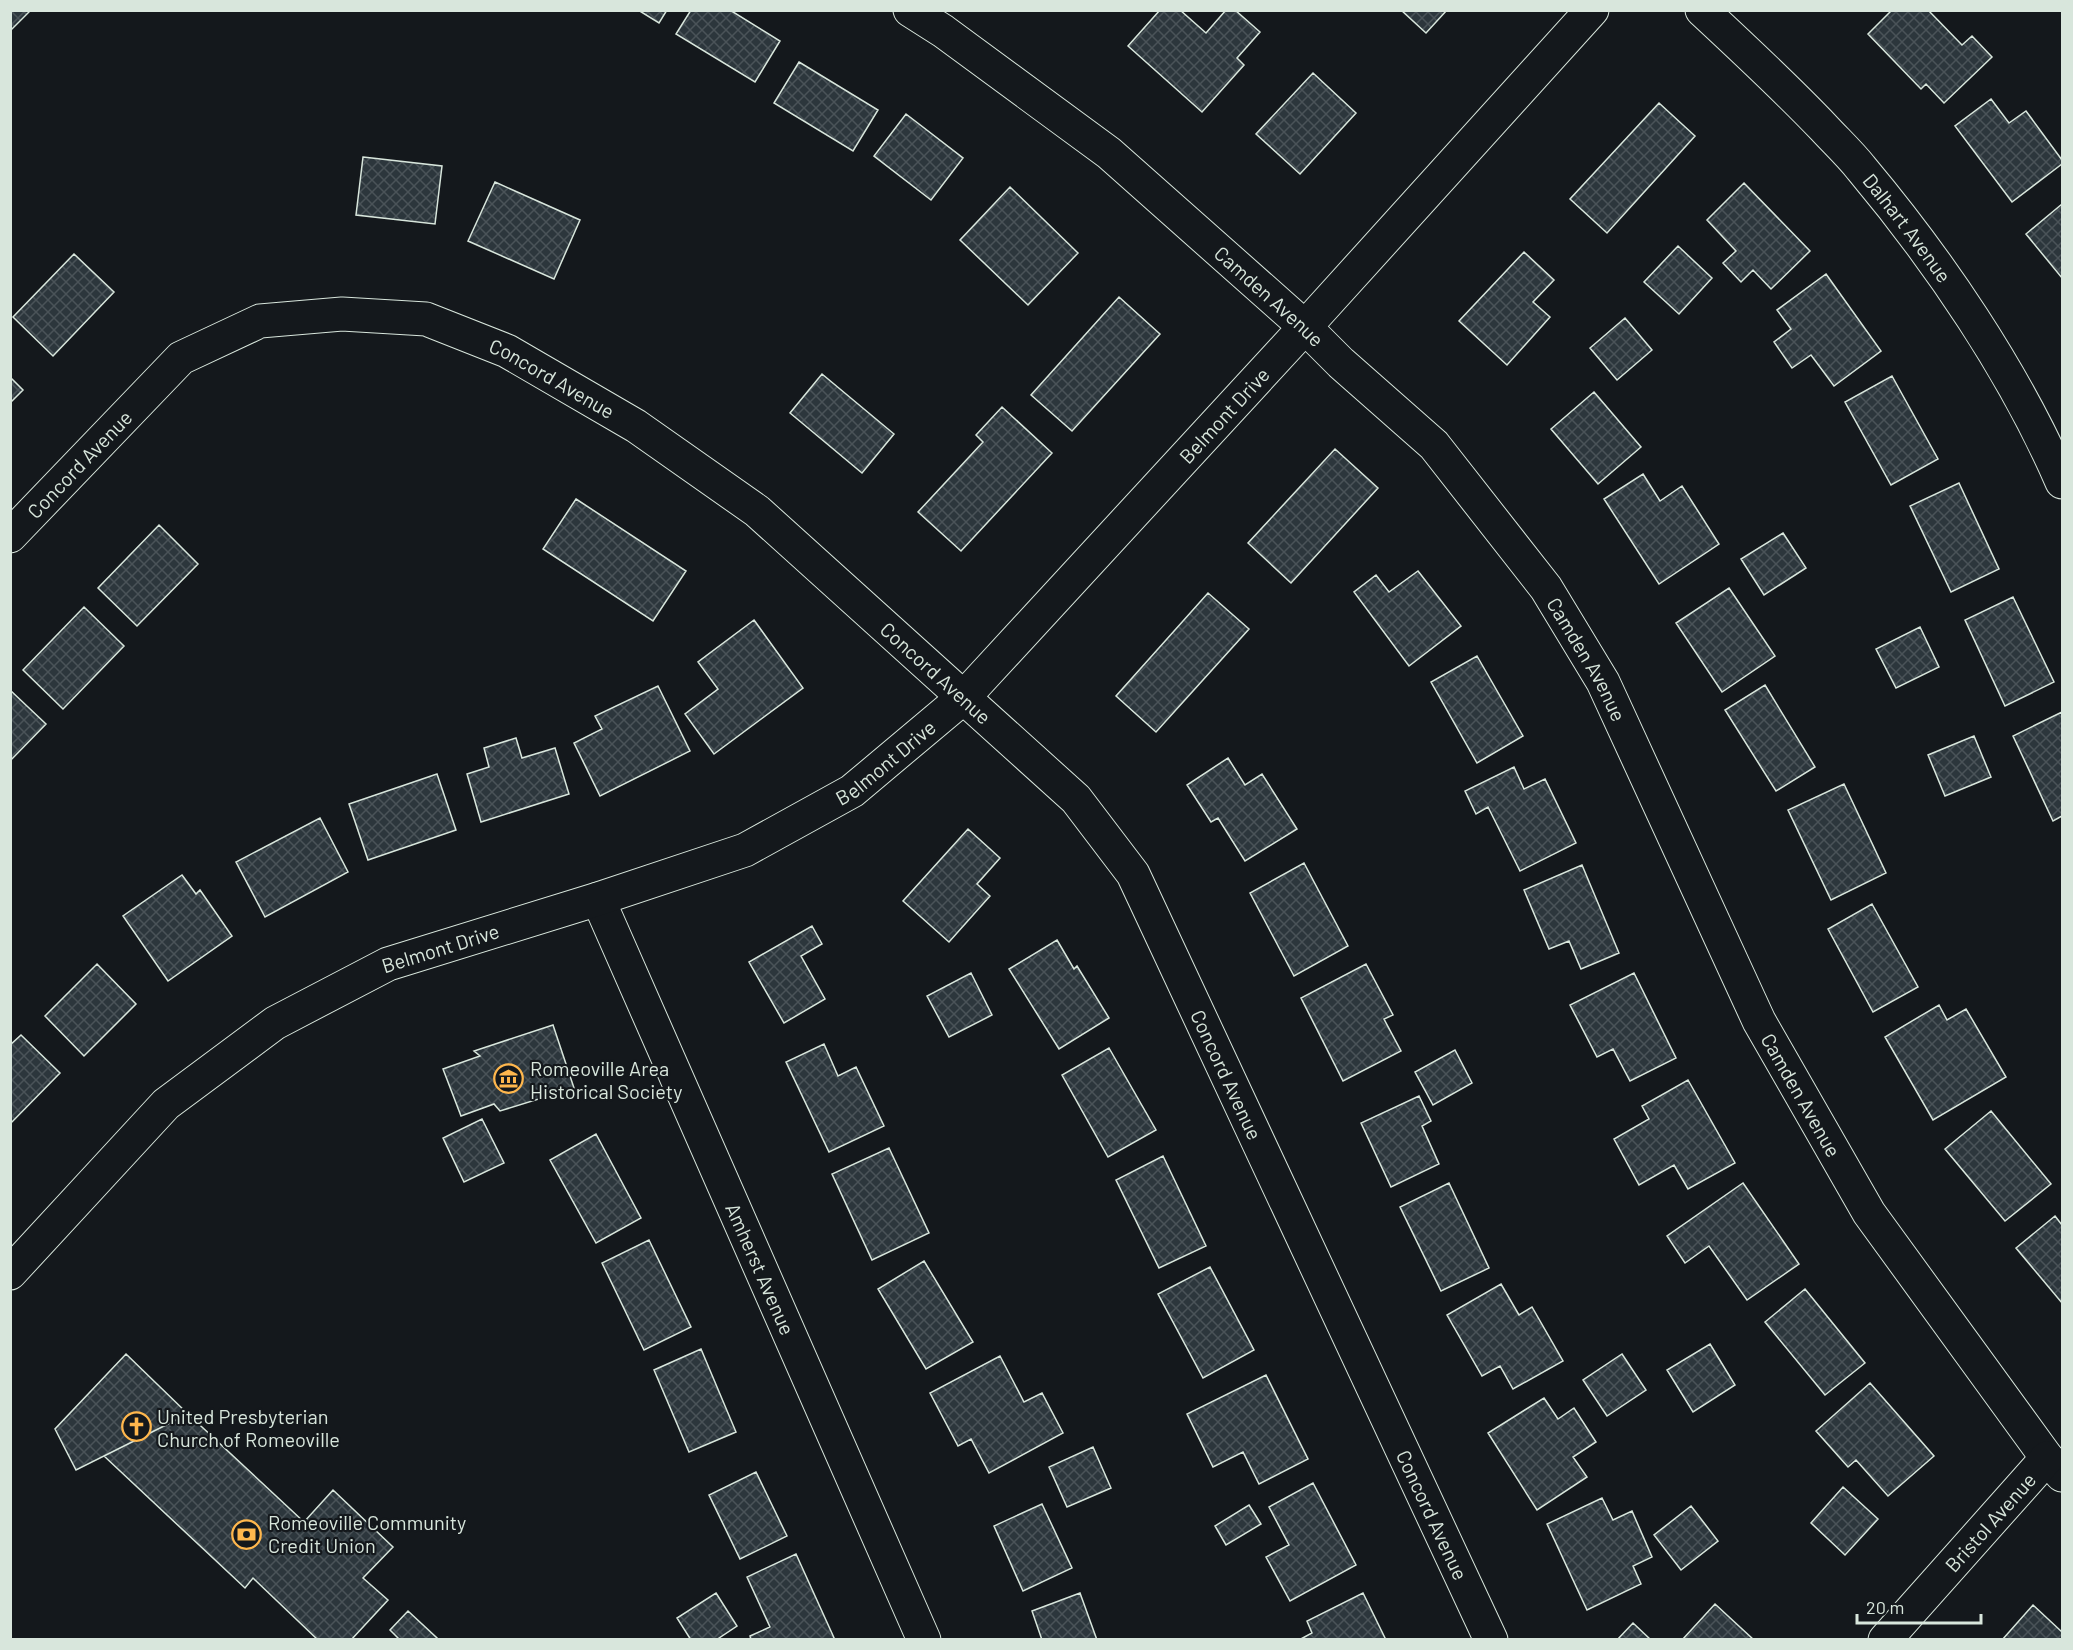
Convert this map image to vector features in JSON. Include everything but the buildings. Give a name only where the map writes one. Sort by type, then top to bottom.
[{"type":"street","name":"Camden Avenue","points":[[910,10],[943,31],[1109,153],[1305,327],[1341,363],[1434,446],[1546,588],[1603,682],[1759,1021],[1869,1213],[2055,1467]]},
{"type":"street","name":"Belmont Drive","points":[[10,1273],[166,1104],[275,1023],[388,964],[598,899],[745,850],[852,791],[964,697],[1305,327],[1592,10]]},
{"type":"street","name":"Dalhart Avenue","points":[[1702,10],[1777,79],[1860,166],[1941,271],[2004,369],[2062,482]]},
{"type":"street","name":"Concord Avenue","points":[[10,536],[181,358],[260,321],[342,314],[426,319],[507,351],[636,426],[748,504],[1076,799],[1133,874],[1491,1640]]},
{"type":"street","name":"Amherst Avenue","points":[[598,899],[924,1640]]},
{"type":"street","name":"Bristol Avenue","points":[[1886,1640],[2055,1467]]},
{"type":"place","name":"Romeoville Area Historical Society","points":[[509,1079]]},
{"type":"place","name":"United Presbyterian Church of Romeoville","points":[[136,1427]]},
{"type":"place","name":"Romeoville Community Credit Union","points":[[247,1534]]}]
